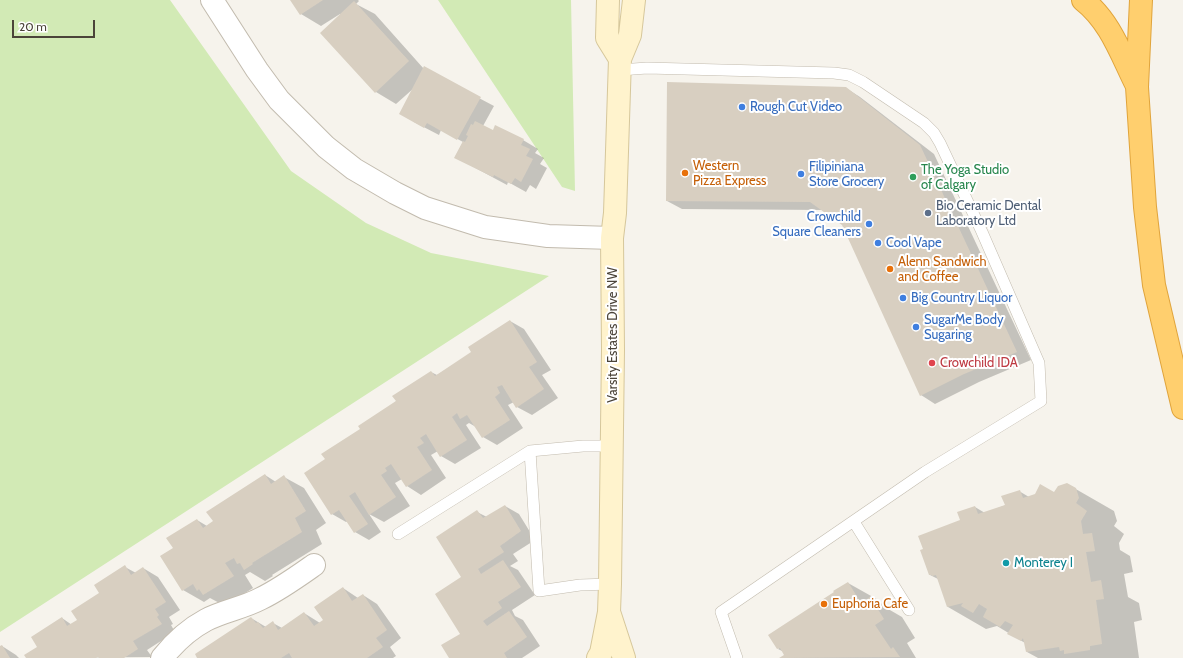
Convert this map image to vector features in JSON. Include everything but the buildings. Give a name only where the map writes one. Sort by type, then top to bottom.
[{"type":"highway","points":[[1083,0],[1094,8],[1108,27],[1137,87]]},
{"type":"highway","points":[[1141,0],[1137,87],[1145,206],[1154,284],[1183,408]]},
{"type":"street","points":[[212,0],[257,70],[279,100],[326,147],[354,169],[395,193],[425,208],[485,227],[548,236],[612,238]]},
{"type":"street","points":[[608,0],[607,38],[620,64]]},
{"type":"street","name":"Varsity Estates Drive NW","points":[[598,658],[601,653],[609,612],[612,446],[612,238],[615,213],[620,64],[630,35],[634,0]]},
{"type":"street","points":[[162,658],[168,650],[187,632],[206,620],[258,600],[278,590],[314,565]]},
{"type":"street","name":"Varsity Estates Drive NW","points":[[609,612],[624,658]]},
{"type":"lane","points":[[620,64],[647,68],[780,71],[849,75],[863,82],[924,123],[934,133],[940,143],[982,232],[1039,363],[1041,401],[925,472],[721,612],[737,658]]},
{"type":"lane","points":[[398,534],[530,451],[583,446],[612,446]]},
{"type":"lane","points":[[530,451],[539,591],[580,585],[610,584]]},
{"type":"lane","points":[[854,522],[909,610]]},
{"type":"green space","points":[[0,0],[170,0],[291,171],[366,223],[431,253],[549,276],[0,632]]},
{"type":"green space","points":[[438,0],[571,0],[575,191],[562,187]]},
{"type":"place","name":"Rough Cut Video","points":[[742,107]]},
{"type":"place","name":"Western Pizza Express","points":[[685,173]]},
{"type":"place","name":"Filipiniana Store Grocery","points":[[801,174]]},
{"type":"place","name":"The Yoga Studio of Calgary","points":[[913,177]]},
{"type":"place","name":"Bio Ceramic Dental Laboratory Ltd","points":[[928,213]]},
{"type":"place","name":"Crowchild Square Cleaners","points":[[869,224]]},
{"type":"place","name":"Cool Vape","points":[[878,243]]},
{"type":"place","name":"Alenn Sandwich and Coffee","points":[[890,269]]},
{"type":"place","name":"Big Country Liquor","points":[[903,298]]},
{"type":"place","name":"SugarMe Body Sugaring","points":[[916,327]]},
{"type":"place","name":"Crowchild IDA","points":[[932,363]]},
{"type":"place","name":"Monterey I","points":[[1006,563]]},
{"type":"place","name":"Euphoria Cafe","points":[[824,604]]}]
